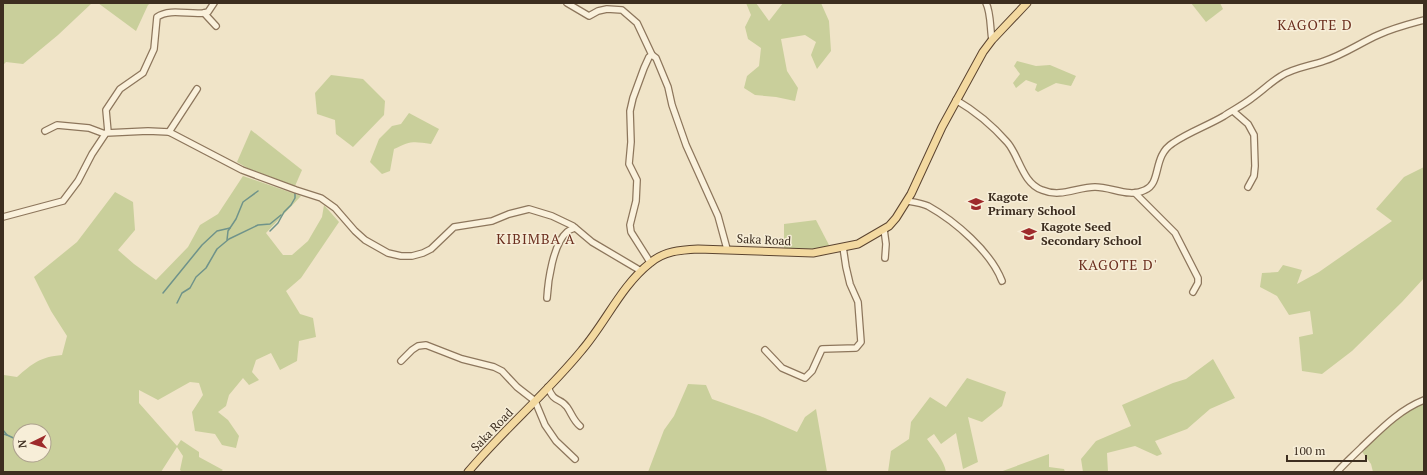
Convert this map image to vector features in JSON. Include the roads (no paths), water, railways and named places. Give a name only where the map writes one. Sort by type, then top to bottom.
[{"type":"main road","name":"Saka Road","points":[[468,472],[589,342],[630,283],[650,262],[667,252],[680,250],[727,249],[813,253],[863,242],[884,229],[896,218],[907,201],[956,100],[983,52],[992,40],[1027,3]]},
{"type":"street","points":[[3,217],[57,204],[63,201],[78,181],[92,154],[106,133],[106,110],[120,89],[143,73],[154,50],[157,17],[163,14],[172,13],[204,13],[208,12],[214,3]]},
{"type":"street","points":[[567,3],[588,16],[598,11],[607,9],[622,10],[637,23],[652,55],[656,58],[668,87],[672,105],[686,145],[718,216],[727,249]]},
{"type":"street","points":[[986,3],[989,8],[992,40]]},
{"type":"street","points":[[204,13],[216,26]]},
{"type":"street","points":[[956,100],[973,110],[1009,143],[1019,164],[1030,181],[1040,190],[1050,193],[1069,192],[1091,187],[1099,187],[1136,193],[1145,191],[1153,184],[1161,157],[1169,146],[1191,132],[1212,123],[1250,100],[1282,75],[1343,54],[1390,30],[1424,20]]},
{"type":"street","points":[[650,262],[631,232],[630,225],[636,201],[637,180],[629,164],[631,134],[630,111],[644,68],[649,57],[652,55]]},
{"type":"street","points":[[169,132],[197,89]]},
{"type":"street","points":[[1233,110],[1248,124],[1254,135],[1254,176],[1248,187]]},
{"type":"street","points":[[45,131],[57,126],[89,128],[106,133],[169,132],[242,170],[321,198],[335,208],[365,240],[388,253],[401,256],[412,256],[423,253],[431,249],[454,227],[492,221],[509,214],[529,209],[552,216],[575,228],[592,242],[641,271]]},
{"type":"street","points":[[1136,193],[1175,233],[1198,278],[1198,283],[1193,292]]},
{"type":"street","points":[[907,201],[926,205],[947,218],[987,255],[999,272],[1002,281]]},
{"type":"street","points":[[547,298],[551,267],[557,250],[567,232],[575,228]]},
{"type":"street","points":[[884,229],[886,244],[885,258]]},
{"type":"street","points":[[765,350],[782,368],[804,378],[812,370],[822,349],[856,348],[861,342],[858,302],[849,278],[843,247]]},
{"type":"street","points":[[401,361],[418,346],[426,345],[462,359],[494,367],[502,371],[517,387],[535,401],[545,425],[556,442],[574,459]]},
{"type":"street","points":[[548,386],[552,397],[566,405],[574,420],[580,426]]},
{"type":"street","points":[[1337,472],[1346,461],[1388,421],[1417,402],[1424,400]]},
{"type":"waterway","points":[[227,240],[228,231],[236,219],[243,202],[258,191]]},
{"type":"waterway","points":[[270,231],[291,205],[295,198],[295,192]]},
{"type":"waterway","points":[[177,303],[182,293],[190,288],[196,277],[206,268],[217,249],[229,239],[258,225],[270,224],[281,215]]},
{"type":"waterway","points":[[163,293],[202,245],[217,231],[230,228]]},
{"type":"waterway","points":[[3,430],[7,435],[12,437]]},
{"type":"waterway","points":[[3,434],[7,435]]},
{"type":"place","name":"Kagote Primary School","points":[[976,204]]},
{"type":"place","name":"Kagote Seed Secondary School","points":[[1029,234]]},
{"type":"district","name":"KAGOTE D","points":[[1315,25]]},
{"type":"district","name":"KIBIMBA A","points":[[536,239]]},
{"type":"district","name":"KAGOTE D'","points":[[1118,265]]}]
